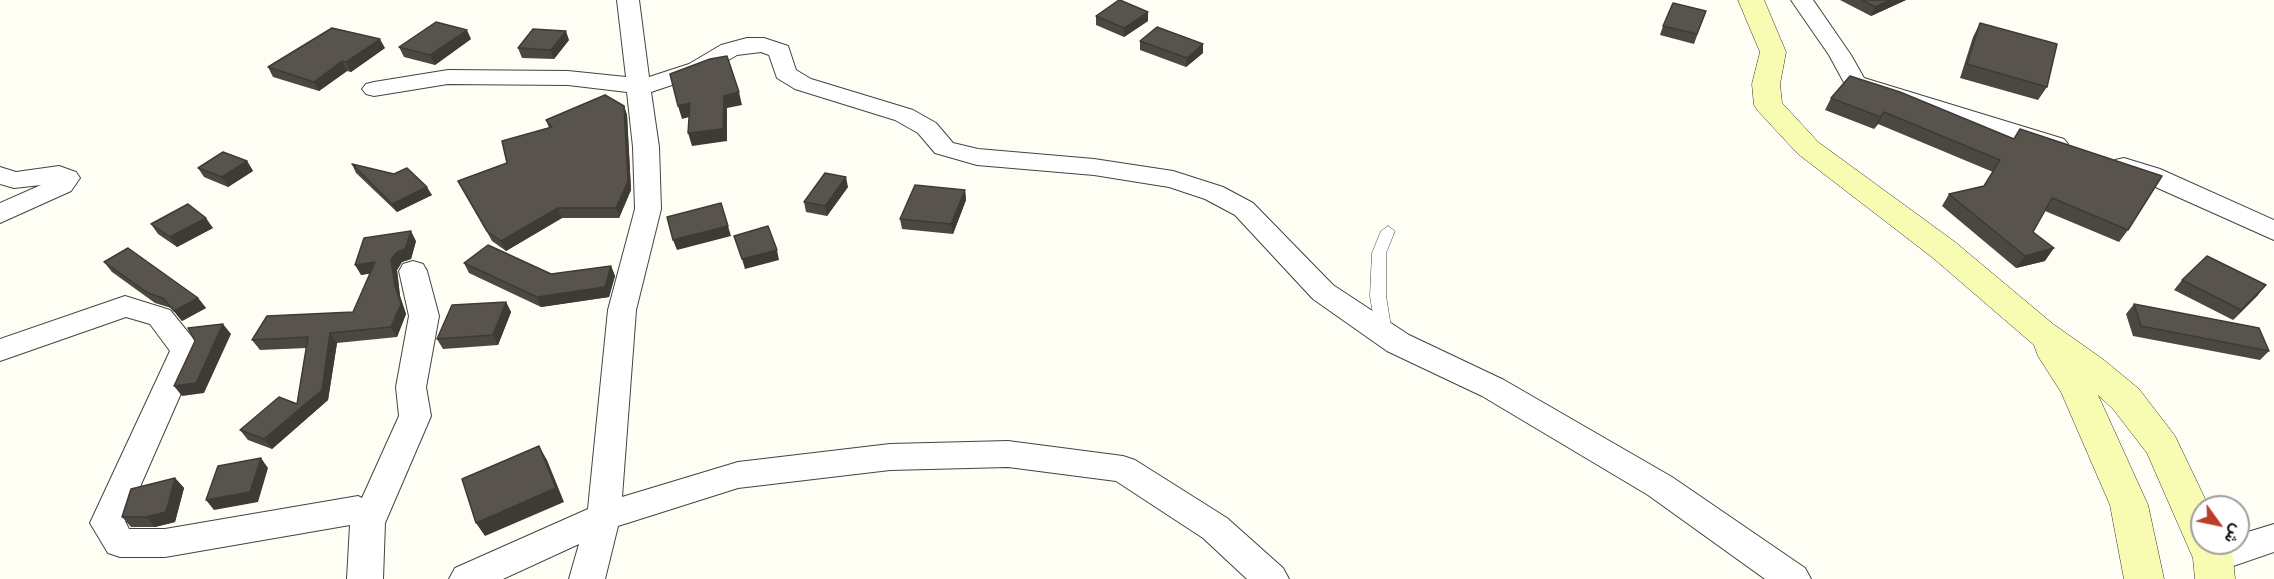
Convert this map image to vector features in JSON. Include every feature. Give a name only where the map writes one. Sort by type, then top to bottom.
[{"type":"street","points":[[587,579],[603,517],[622,310],[648,209],[646,147],[628,0]]},
{"type":"street","points":[[1751,0],[1773,52],[1766,84],[1768,105],[1808,148],[1944,250],[2041,333],[2092,369],[2126,399],[2162,446],[2190,510]]},
{"type":"street","points":[[1802,0],[1840,55],[1855,83],[2151,175],[2274,231]]},
{"type":"street","points":[[374,89],[448,77],[568,78],[616,82],[640,88],[697,69],[729,51],[747,45],[764,45],[780,51],[785,73],[803,84],[904,115],[927,128],[944,148],[977,157],[1094,166],[1173,179],[1214,193],[1244,209],[1323,292],[1398,343],[1493,388],[1660,486],[1793,579]]},
{"type":"street","points":[[0,175],[15,180],[60,174],[67,178],[62,185],[0,214]]},
{"type":"street","points":[[365,579],[368,523],[415,416],[411,387],[424,315],[413,270]]},
{"type":"street","points":[[0,350],[125,306],[160,316],[184,350],[107,523],[120,543],[165,543],[358,510],[368,523]]},
{"type":"street","points":[[2041,333],[2077,388],[2129,505],[2144,579]]},
{"type":"street","points":[[467,579],[603,517],[738,475],[890,457],[1008,454],[1123,469],[1215,528],[1271,579]]},
{"type":"street","points":[[2250,544],[2274,538]]},
{"type":"lane","points":[[1384,333],[1378,296],[1379,253],[1388,231]]},
{"type":"building","points":[[1119,0],[1148,12],[1124,28],[1096,16]]},
{"type":"building","points":[[1862,0],[1890,0],[1875,7]]},
{"type":"building","points":[[1673,3],[1706,11],[1697,34],[1663,26]]},
{"type":"building","points":[[436,22],[467,30],[430,55],[399,47]]},
{"type":"building","points":[[1980,23],[2057,44],[2047,87],[1967,64]]},
{"type":"building","points":[[1157,27],[1203,44],[1187,58],[1140,41]]},
{"type":"building","points":[[332,28],[380,39],[346,62],[342,61],[314,82],[268,67]]},
{"type":"building","points":[[533,29],[566,31],[551,50],[518,48]]},
{"type":"building","points":[[727,56],[739,92],[724,96],[723,129],[688,133],[690,103],[678,106],[670,74],[710,59]]},
{"type":"building","points":[[1850,76],[1900,92],[2014,139],[2020,129],[2162,176],[2128,230],[2052,198],[2033,232],[2054,248],[2025,256],[1949,194],[1984,186],[2000,160],[1884,112],[1880,117],[1831,98]]},
{"type":"building","points":[[605,95],[624,106],[628,181],[616,208],[558,208],[501,241],[487,231],[458,181],[507,163],[502,141],[552,127],[546,120]]},
{"type":"building","points":[[223,152],[247,161],[222,177],[198,168]]},
{"type":"building","points":[[352,164],[394,174],[407,168],[427,187],[392,204]]},
{"type":"building","points":[[825,173],[846,177],[825,206],[804,202]]},
{"type":"building","points":[[915,185],[965,190],[951,224],[900,219]]},
{"type":"building","points":[[721,203],[728,226],[673,240],[667,217]]},
{"type":"building","points":[[188,204],[206,218],[170,237],[151,224]]},
{"type":"building","points":[[768,226],[777,250],[742,259],[734,236]]},
{"type":"building","points":[[411,231],[405,249],[397,252],[391,260],[395,286],[401,304],[391,327],[330,333],[322,390],[264,439],[240,430],[279,397],[297,404],[308,337],[252,340],[267,316],[353,312],[375,262],[355,265],[364,238]]},
{"type":"building","points":[[488,245],[551,274],[611,266],[605,287],[537,297],[464,263]]},
{"type":"building","points":[[128,248],[198,298],[174,311],[163,298],[148,293],[104,262]]},
{"type":"building","points":[[2207,256],[2266,285],[2241,310],[2182,280]]},
{"type":"building","points":[[506,302],[493,335],[437,339],[452,305]]},
{"type":"building","points":[[2134,304],[2259,328],[2269,351],[2141,326]]},
{"type":"building","points":[[223,324],[196,383],[174,386],[195,341],[188,328]]},
{"type":"building","points":[[539,446],[556,488],[476,523],[462,479]]},
{"type":"building","points":[[261,458],[250,492],[206,500],[218,466]]},
{"type":"building","points":[[175,478],[166,512],[146,517],[122,517],[131,489]]}]
